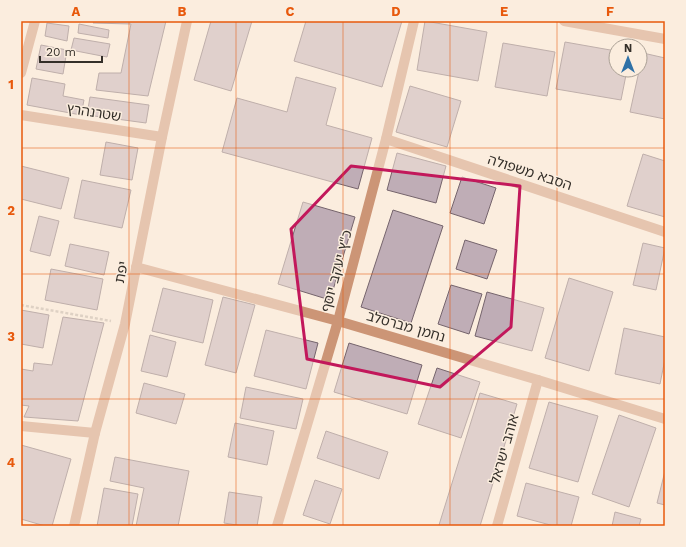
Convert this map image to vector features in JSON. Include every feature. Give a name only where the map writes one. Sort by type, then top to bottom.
[{"type":"street","points":[[21,74],[35,21]]},
{"type":"street","name":"יפת","points":[[74,526],[95,433],[125,324],[162,137],[187,21]]},
{"type":"street","name":"כ\"ץ יעקב יוסף","points":[[277,526],[338,321],[386,139],[414,21]]},
{"type":"street","points":[[564,21],[665,39]]},
{"type":"street","name":"שטרנהרץ","points":[[21,115],[162,137]]},
{"type":"street","name":"הסבא משפולה","points":[[386,139],[665,232]]},
{"type":"street","name":"נחמן מברסלב","points":[[136,267],[338,321],[665,419]]},
{"type":"street","name":"אוהב ישראל","points":[[497,526],[538,380]]},
{"type":"street","points":[[21,426],[95,433]]},
{"type":"path","points":[[21,305],[125,324]]},
{"type":"highlighted area","points":[[351,166],[520,186],[511,327],[440,387],[307,359],[291,229]]},
{"type":"building","points":[[94,21],[166,21],[148,96],[96,90],[99,73],[121,73],[131,24],[93,23]]},
{"type":"building","points":[[211,21],[252,21],[231,91],[194,80]]},
{"type":"building","points":[[306,21],[402,21],[382,87],[294,61]]},
{"type":"building","points":[[425,21],[487,32],[478,81],[417,70]]},
{"type":"building","points":[[47,23],[69,26],[67,41],[45,36]]},
{"type":"building","points":[[79,24],[109,30],[108,38],[78,33]]},
{"type":"building","points":[[74,38],[110,44],[107,57],[71,50]]},
{"type":"building","points":[[565,42],[608,50],[608,78],[625,78],[621,100],[556,89]]},
{"type":"building","points":[[503,43],[555,52],[547,96],[495,87]]},
{"type":"building","points":[[41,45],[67,50],[63,74],[36,69]]},
{"type":"building","points":[[648,54],[665,58],[665,119],[630,112],[637,78],[648,78]]},
{"type":"building","points":[[296,77],[336,88],[326,125],[372,138],[358,189],[222,152],[237,98],[287,112]]},
{"type":"building","points":[[32,78],[65,84],[63,96],[84,100],[81,115],[27,105]]},
{"type":"building","points":[[410,86],[461,101],[447,147],[396,132]]},
{"type":"building","points":[[90,97],[149,105],[146,123],[87,115]]},
{"type":"building","points":[[106,142],[138,148],[132,180],[100,175]]},
{"type":"building","points":[[397,153],[446,166],[436,203],[387,190]]},
{"type":"building","points":[[643,154],[665,161],[665,217],[627,206]]},
{"type":"building","points":[[21,166],[69,178],[61,209],[21,199]]},
{"type":"building","points":[[462,177],[496,188],[484,224],[450,213]]},
{"type":"building","points":[[82,180],[131,190],[122,228],[74,218]]},
{"type":"building","points":[[303,202],[355,217],[330,300],[278,284]]},
{"type":"building","points":[[393,210],[443,226],[411,323],[361,307]]},
{"type":"building","points":[[39,216],[59,221],[50,256],[30,251]]},
{"type":"building","points":[[465,240],[497,250],[487,279],[456,269]]},
{"type":"building","points":[[643,243],[665,248],[656,290],[633,285]]},
{"type":"building","points":[[70,244],[109,252],[104,275],[65,266]]},
{"type":"building","points":[[51,269],[103,279],[97,310],[45,300]]},
{"type":"building","points":[[569,278],[613,292],[589,371],[545,358]]},
{"type":"building","points":[[451,285],[482,294],[469,334],[438,324]]},
{"type":"building","points":[[163,288],[213,300],[203,343],[152,331]]},
{"type":"building","points":[[487,292],[544,308],[532,351],[475,336]]},
{"type":"building","points":[[223,297],[255,305],[236,373],[205,365]]},
{"type":"building","points":[[21,310],[49,315],[43,348],[21,344]]},
{"type":"building","points":[[63,317],[104,323],[78,421],[24,417],[29,406],[21,405],[21,369],[33,371],[34,363],[52,365]]},
{"type":"building","points":[[624,328],[665,337],[665,359],[660,384],[615,374]]},
{"type":"building","points":[[266,330],[318,343],[306,389],[254,376]]},
{"type":"building","points":[[150,335],[176,342],[167,377],[141,371]]},
{"type":"building","points":[[349,343],[422,365],[407,414],[334,392]]},
{"type":"building","points":[[437,368],[480,382],[461,438],[418,424]]},
{"type":"building","points":[[144,383],[185,394],[176,424],[136,413]]},
{"type":"building","points":[[246,387],[303,399],[296,429],[240,418]]},
{"type":"building","points":[[480,393],[517,404],[480,526],[441,526],[439,525]]},
{"type":"building","points":[[549,402],[598,416],[578,482],[529,468]]},
{"type":"building","points":[[619,415],[656,428],[629,507],[592,494]]},
{"type":"building","points":[[235,423],[274,431],[267,465],[228,457]]},
{"type":"building","points":[[326,431],[388,452],[379,479],[317,458]]},
{"type":"building","points":[[21,445],[71,459],[52,526],[45,526],[21,519]]},
{"type":"building","points":[[115,457],[189,471],[178,526],[136,526],[144,488],[110,481]]},
{"type":"building","points":[[665,471],[665,505],[657,503]]},
{"type":"building","points":[[315,480],[342,489],[330,524],[303,515]]},
{"type":"building","points":[[526,483],[579,497],[571,526],[554,526],[517,516]]},
{"type":"building","points":[[104,488],[138,494],[132,526],[97,526]]},
{"type":"building","points":[[229,492],[262,497],[257,526],[243,526],[224,523]]},
{"type":"building","points":[[615,512],[641,519],[639,526],[612,526]]}]
